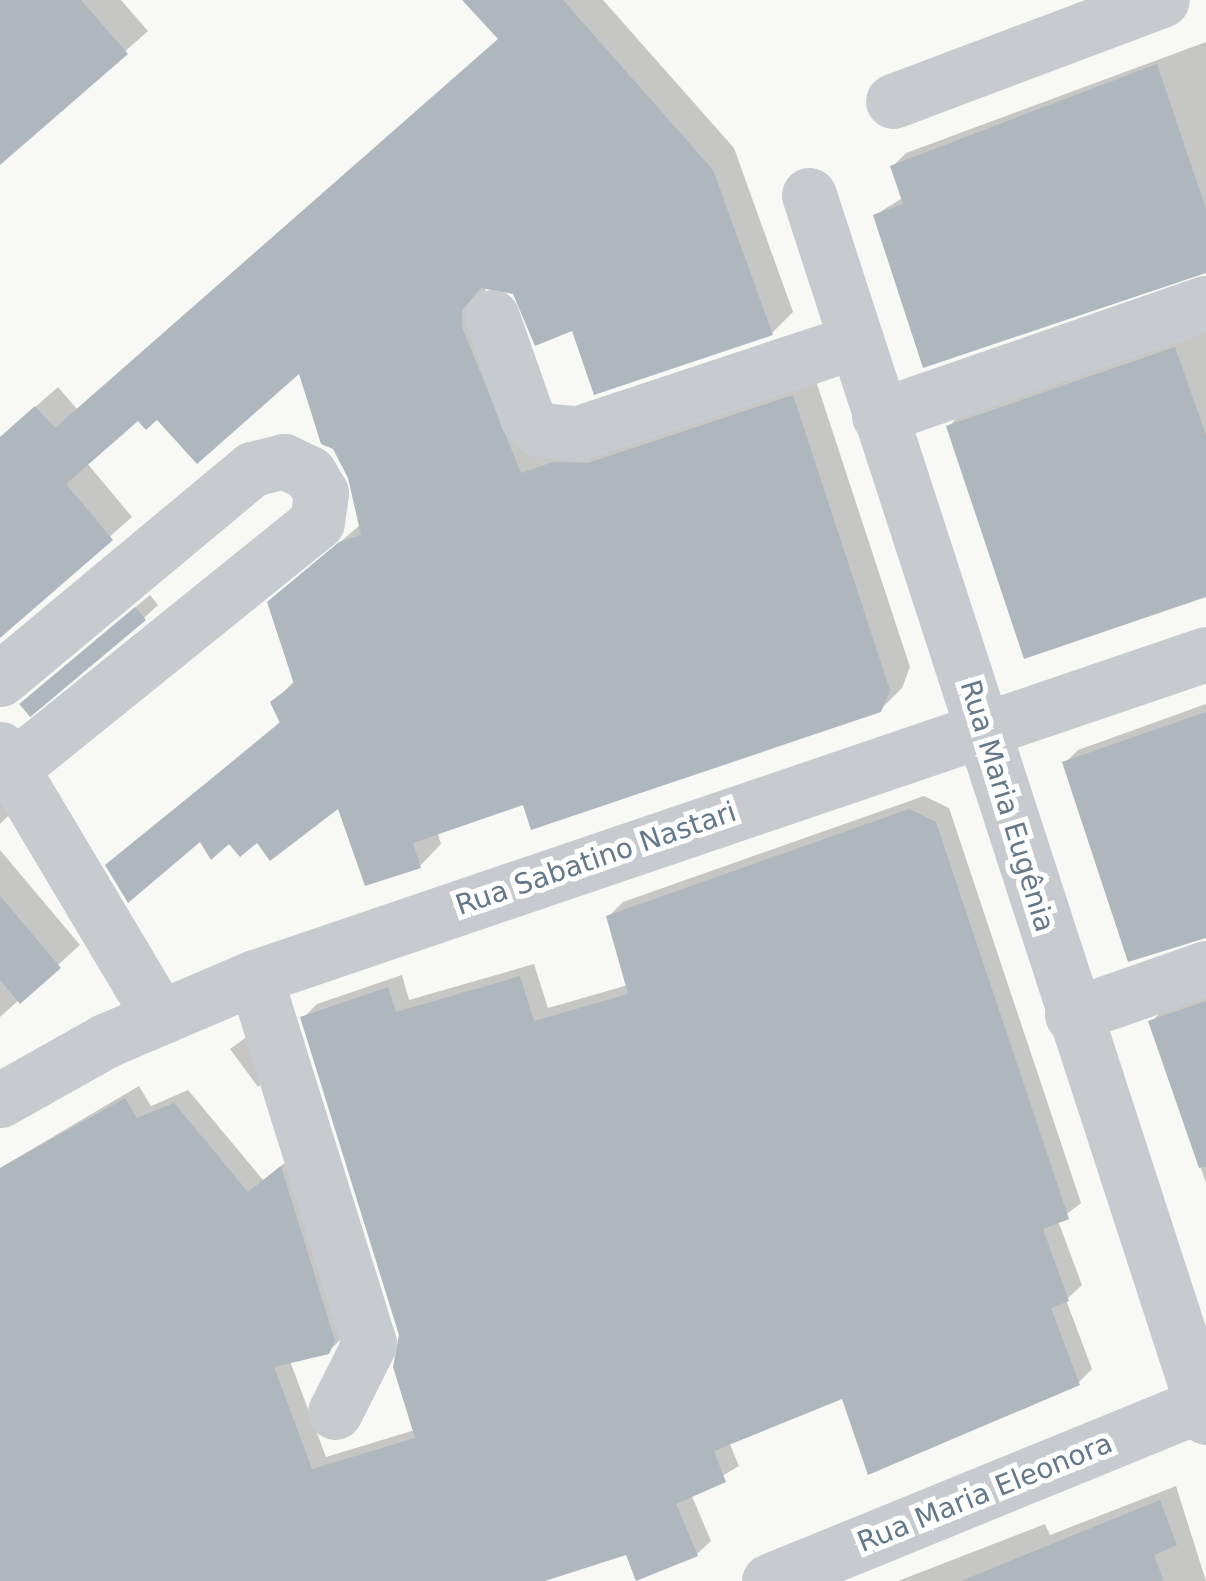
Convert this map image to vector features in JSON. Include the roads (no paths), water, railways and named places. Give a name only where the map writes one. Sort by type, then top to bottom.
[{"type":"street","points":[[893,101],[1162,0]]},
{"type":"street","name":"Rua Maria Eugênia","points":[[809,195],[984,725],[1072,1015],[1190,1307],[1204,1411]]},
{"type":"street","points":[[879,416],[1206,303]]},
{"type":"street","points":[[492,317],[526,417],[540,430],[578,433],[856,341]]},
{"type":"street","points":[[0,679],[252,469],[284,460],[309,473],[321,492],[317,522],[6,759],[160,1016]]},
{"type":"street","name":"Rua Sabatino Nastari","points":[[0,1100],[160,1016],[256,977],[984,725],[1206,654]]},
{"type":"street","points":[[1072,1015],[1206,968]]},
{"type":"street","points":[[256,977],[369,1344],[335,1412]]},
{"type":"street","name":"Rua Maria Eleonora","points":[[769,1581],[1204,1411]]}]
